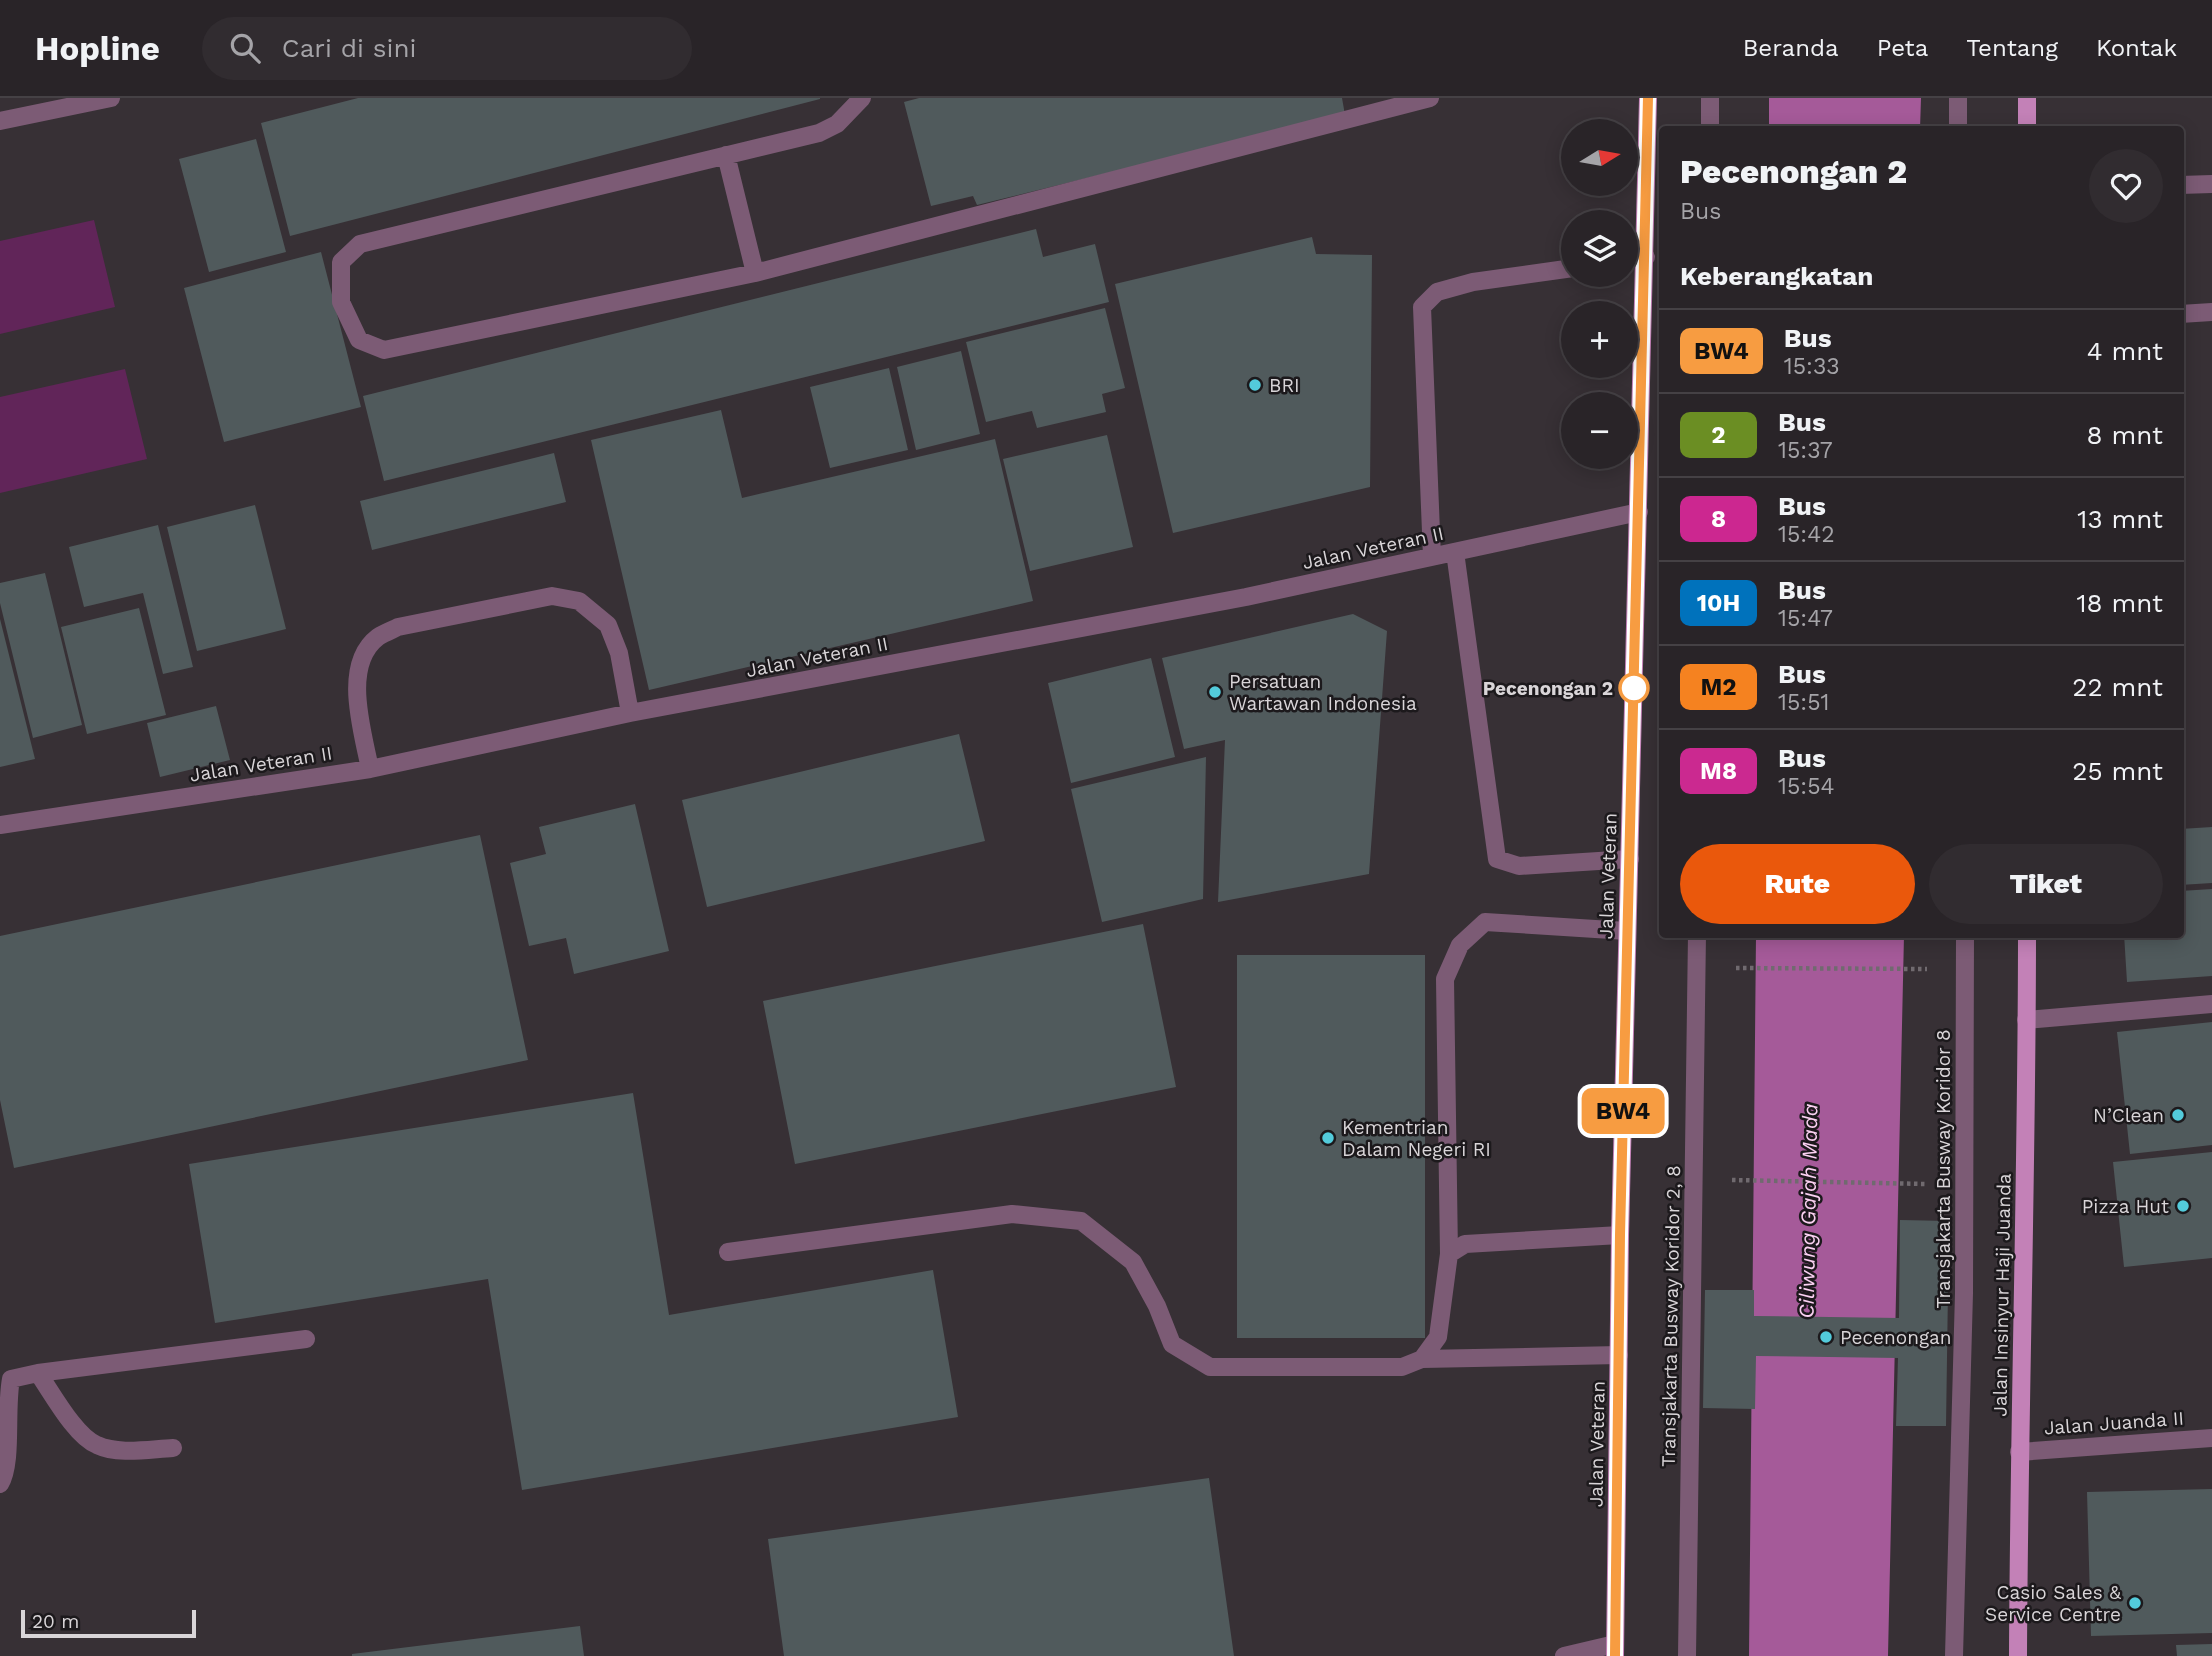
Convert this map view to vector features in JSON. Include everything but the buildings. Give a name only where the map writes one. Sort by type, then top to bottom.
[{"type":"main road","name":"Jalan Veteran","points":[[1615,1650],[1620,1235],[1648,98]]},
{"type":"main road","points":[[2027,98],[2027,126]]},
{"type":"main road","name":"Jalan Insinyur Haji Juanda","points":[[2018,1656],[2019,1452],[2025,1317],[2027,938]]},
{"type":"street","points":[[0,121],[111,98]]},
{"type":"street","points":[[862,98],[836,124],[819,133],[360,244],[341,262],[341,302],[359,340],[384,350],[755,273],[1377,105],[1430,98]]},
{"type":"street","points":[[1710,98],[1710,126]]},
{"type":"street","points":[[1958,98],[1958,126]]},
{"type":"street","points":[[726,155],[755,273]]},
{"type":"street","points":[[2184,185],[2212,184]]},
{"type":"street","points":[[1638,258],[1646,257]]},
{"type":"street","points":[[1432,557],[1422,307],[1437,292],[1473,282],[1561,270]]},
{"type":"street","points":[[2184,314],[2212,312]]},
{"type":"street","name":"Jalan Veteran II","points":[[0,825],[370,769],[630,713],[1246,597],[1639,512]]},
{"type":"street","points":[[1455,552],[1497,859],[1519,866],[1630,859]]},
{"type":"street","points":[[370,769],[360,716],[358,674],[377,638],[398,627],[552,596],[579,601],[608,625],[619,653],[630,713]]},
{"type":"street","points":[[1422,1359],[1438,1337],[1450,1254],[1445,979],[1460,945],[1485,922],[1627,931]]},
{"type":"street","name":"Transjakarta Busway Koridor 2, 8","points":[[1687,1656],[1697,938]]},
{"type":"street","name":"Transjakarta Busway Koridor 8","points":[[1954,1656],[1964,1293],[1965,938]]},
{"type":"street","points":[[2026,1020],[2212,1004]]},
{"type":"street","points":[[727,1252],[1012,1214],[1081,1221],[1133,1262],[1157,1306],[1172,1344],[1210,1367],[1402,1367],[1422,1359],[1619,1355]]},
{"type":"street","points":[[1450,1254],[1465,1244],[1620,1235]]},
{"type":"street","points":[[0,1484],[7,1472],[6,1404],[11,1379],[38,1373],[306,1339]]},
{"type":"street","points":[[38,1373],[81,1434],[95,1445],[109,1449],[173,1448]]},
{"type":"street","name":"Jalan Juanda II","points":[[2019,1452],[2212,1438]]},
{"type":"street","points":[[1564,1656],[1615,1650]]},
{"type":"path","points":[[1731,968],[1914,969]]},
{"type":"path","points":[[1726,1180],[1926,1184]]},
{"type":"shaded area","points":[[94,220],[115,307],[0,334],[0,241]]},
{"type":"shaded area","points":[[125,369],[147,459],[0,493],[0,397]]},
{"type":"water","points":[[1769,98],[1921,98],[1920,126],[1769,126]]},
{"type":"water","name":"Ciliwung Gajah Mada","points":[[1756,938],[1904,938],[1888,1656],[1749,1656]]},
{"type":"bus line","name":"BW4","points":[[1615,1656],[1620,1235],[1648,98]]},
{"type":"place","name":"BRI","points":[[1255,385]]},
{"type":"place","name":"Pecenongan 2","points":[[1634,688]]},
{"type":"place","name":"Persatuan Wartawan Indonesia","points":[[1215,692]]},
{"type":"place","name":"N’Clean","points":[[2178,1115]]},
{"type":"place","name":"Kementrian Dalam Negeri RI","points":[[1328,1138]]},
{"type":"place","name":"Pizza Hut","points":[[2183,1206]]},
{"type":"place","name":"Pecenongan","points":[[1826,1337]]},
{"type":"place","name":"Casio Sales & Service Centre","points":[[2135,1603]]}]
